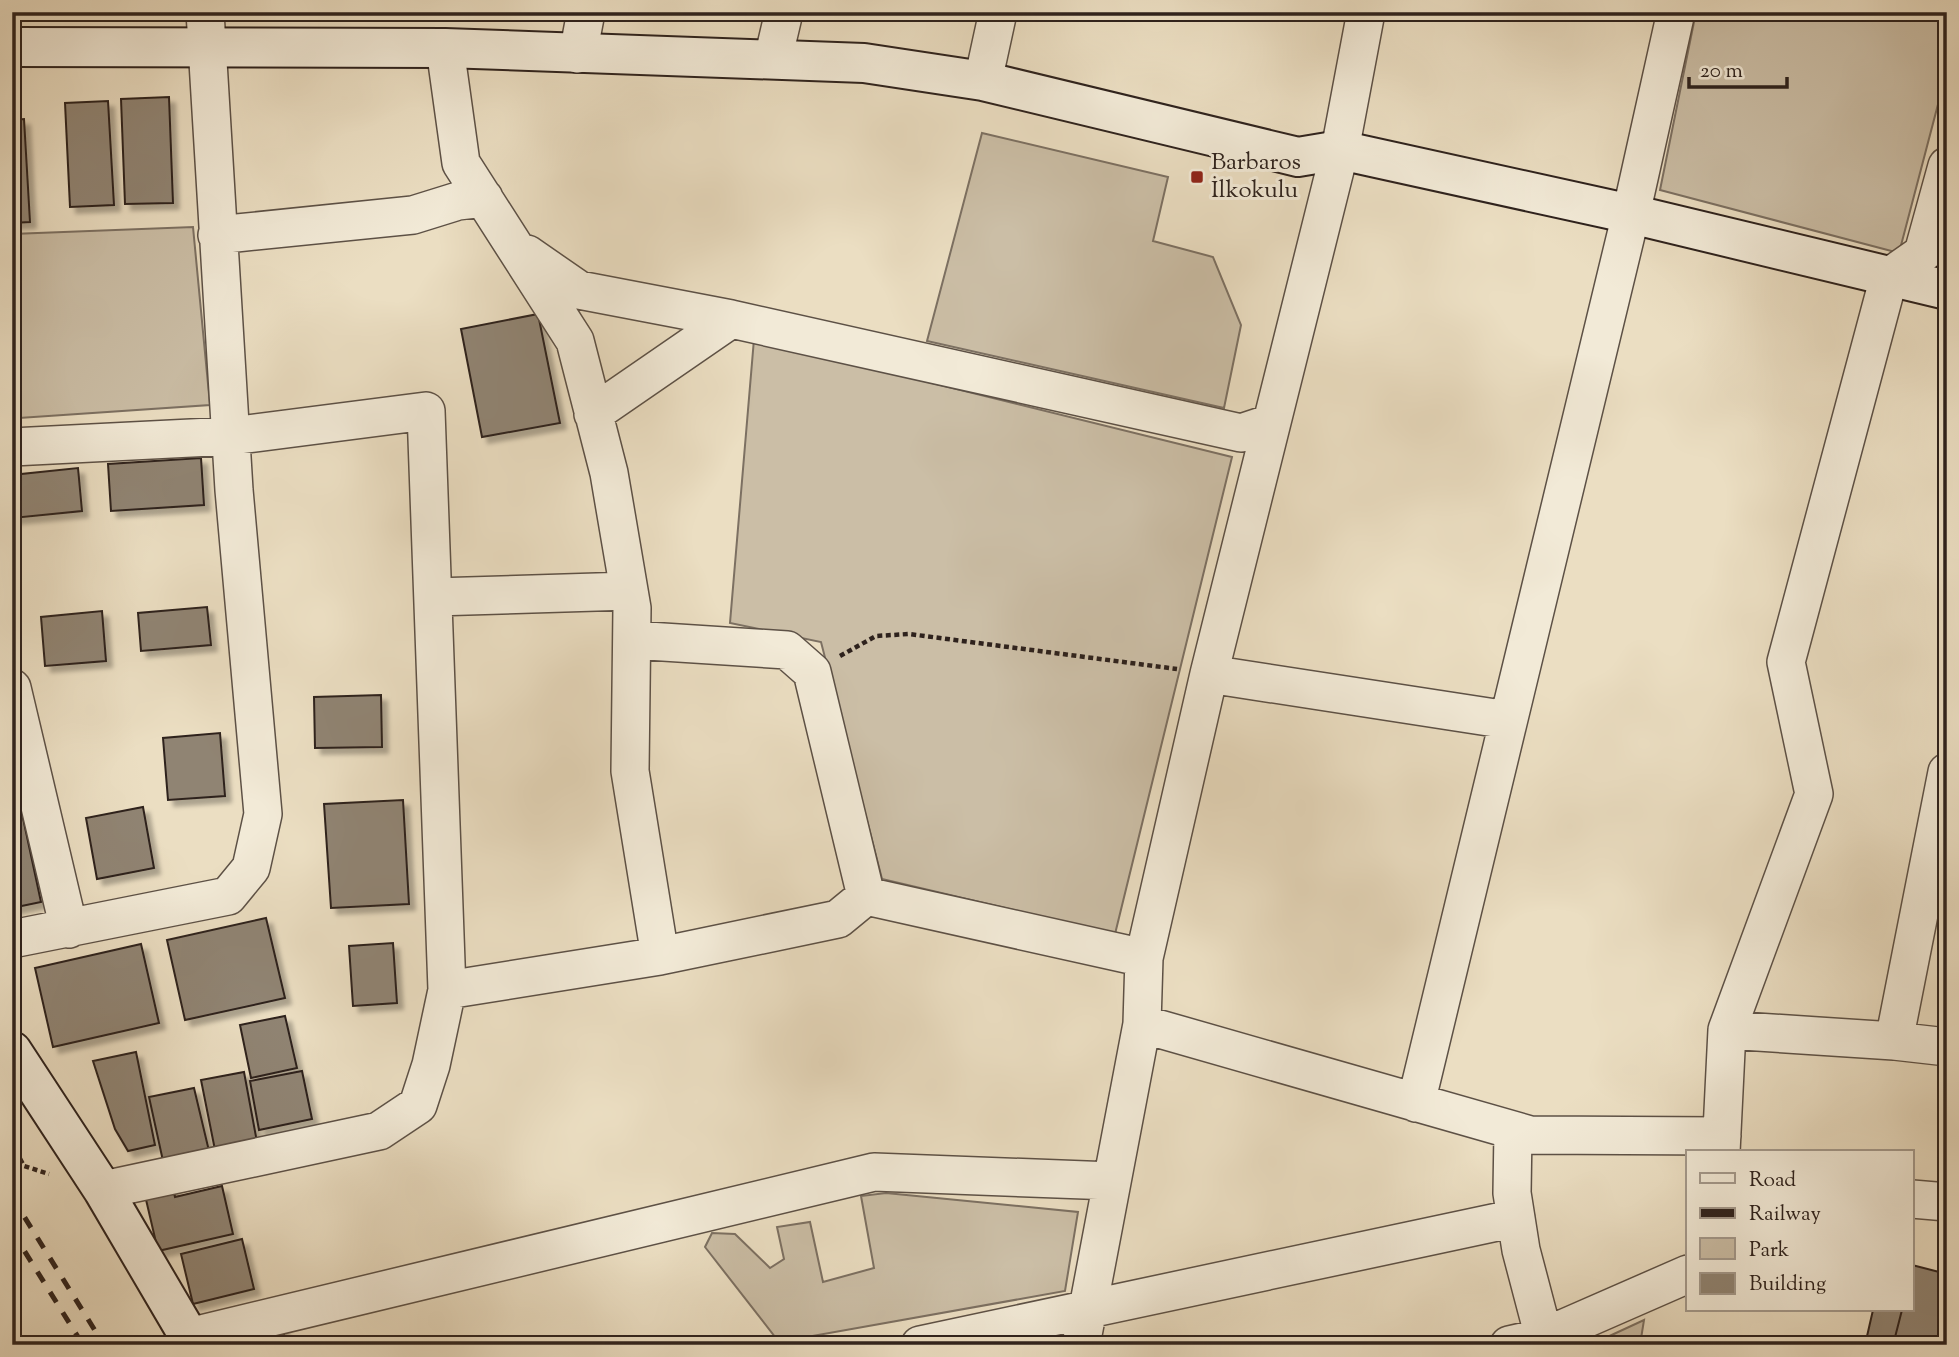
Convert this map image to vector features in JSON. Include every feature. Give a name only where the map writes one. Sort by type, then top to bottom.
[{"type":"street","points":[[578,54],[586,12]]},
{"type":"street","points":[[773,59],[784,12]]},
{"type":"street","points":[[983,81],[998,12]]},
{"type":"street","points":[[1084,1328],[1142,1024],[1144,958],[1209,674],[1340,150],[1366,12]]},
{"type":"street","points":[[1416,1103],[1631,214],[1676,12]]},
{"type":"street","points":[[12,47],[205,30],[445,48],[864,63],[983,81],[1298,157],[1340,150],[1631,214],[1947,290]]},
{"type":"street","points":[[12,939],[228,896],[251,868],[263,814],[231,436],[205,30]]},
{"type":"street","points":[[445,48],[461,163],[575,341],[609,473],[632,608],[630,771],[660,957]]},
{"type":"street","points":[[1142,1024],[1530,1136],[1722,1144],[1727,1030],[1814,794],[1786,662],[1889,276],[1923,253],[1947,166]]},
{"type":"street","points":[[217,235],[413,215],[458,201],[484,198]]},
{"type":"street","points":[[513,244],[579,290],[731,319],[1241,433],[1271,423]]},
{"type":"street","points":[[593,414],[731,319]]},
{"type":"street","points":[[12,447],[231,436],[426,411],[447,990],[431,1065],[418,1105],[379,1130],[103,1190]]},
{"type":"street","points":[[434,597],[629,591]]},
{"type":"street","points":[[632,640],[787,650],[812,672],[866,896]]},
{"type":"street","points":[[1209,674],[1508,720]]},
{"type":"street","points":[[12,688],[69,929]]},
{"type":"street","points":[[1894,1041],[1947,772]]},
{"type":"street","points":[[866,896],[1144,958]]},
{"type":"street","points":[[447,990],[660,957],[838,919],[866,896]]},
{"type":"street","points":[[1727,1030],[1947,1047]]},
{"type":"street","points":[[12,1051],[103,1190],[192,1341],[874,1172],[1112,1181]]},
{"type":"street","points":[[1513,1131],[1512,1193],[1533,1342],[1686,1275]]},
{"type":"street","points":[[1913,1199],[1947,1202]]},
{"type":"street","points":[[920,1345],[1084,1328],[1516,1218]]},
{"type":"path","points":[[812,672],[876,636],[909,634],[1209,674]]},
{"type":"green space","points":[[1696,12],[1947,12],[1947,70],[1899,253],[1660,190]]},
{"type":"green space","points":[[982,133],[1168,177],[1153,241],[1213,257],[1241,325],[1224,408],[927,341]]},
{"type":"green space","points":[[193,227],[210,405],[19,418],[12,413],[12,234]]},
{"type":"green space","points":[[754,339],[1232,457],[1115,934],[882,879],[821,642],[730,623]]},
{"type":"green space","points":[[886,1193],[1078,1212],[1065,1291],[779,1342],[705,1247],[712,1233],[735,1234],[770,1268],[784,1259],[777,1227],[810,1222],[823,1282],[874,1268],[861,1196]]},
{"type":"green space","points":[[1644,1320],[1640,1345],[1590,1345]]},
{"type":"building","points":[[169,97],[173,203],[125,204],[121,99]]},
{"type":"building","points":[[108,101],[114,205],[70,207],[65,103]]},
{"type":"building","points":[[24,119],[30,222],[12,223],[12,120]]},
{"type":"building","points":[[538,314],[560,423],[482,437],[461,329]]},
{"type":"building","points":[[201,458],[204,505],[111,511],[108,464]]},
{"type":"building","points":[[78,468],[82,511],[13,518],[12,475]]},
{"type":"building","points":[[207,607],[211,645],[141,651],[138,613]]},
{"type":"building","points":[[102,611],[106,661],[45,666],[41,617]]},
{"type":"building","points":[[381,695],[382,747],[315,748],[314,697]]},
{"type":"building","points":[[220,733],[225,796],[168,800],[163,738]]},
{"type":"building","points":[[17,790],[41,902],[12,908],[12,791]]},
{"type":"building","points":[[403,800],[409,904],[331,908],[324,804]]},
{"type":"building","points":[[143,807],[154,868],[97,879],[86,818]]},
{"type":"building","points":[[266,918],[285,998],[185,1020],[167,940]]},
{"type":"building","points":[[393,943],[397,1003],[353,1006],[349,946]]},
{"type":"building","points":[[141,944],[159,1023],[53,1047],[35,968]]},
{"type":"building","points":[[285,1016],[297,1068],[251,1078],[240,1025]]},
{"type":"building","points":[[136,1052],[155,1145],[128,1151],[115,1129],[93,1061]]},
{"type":"building","points":[[302,1071],[312,1119],[259,1130],[250,1081]]},
{"type":"building","points":[[244,1072],[257,1142],[215,1150],[201,1080]]},
{"type":"building","points":[[194,1088],[209,1151],[163,1161],[149,1097]]},
{"type":"building","points":[[172,1185],[175,1197],[222,1186],[233,1234],[158,1251],[144,1191]]},
{"type":"building","points":[[242,1239],[254,1289],[193,1304],[181,1254]]},
{"type":"building","points":[[1913,1265],[1947,1274],[1947,1345],[1893,1345],[1901,1312],[1913,1312]]},
{"type":"building","points":[[1873,1312],[1901,1312],[1893,1345],[1865,1345]]},
{"type":"building","points":[[282,1326],[286,1345],[241,1345],[239,1336]]},
{"type":"railway","points":[[12,1197],[104,1345]]},
{"type":"railway","points":[[12,1231],[83,1345]]},
{"type":"place","name":"Barbaros İlkokulu","points":[[1197,177]]}]
